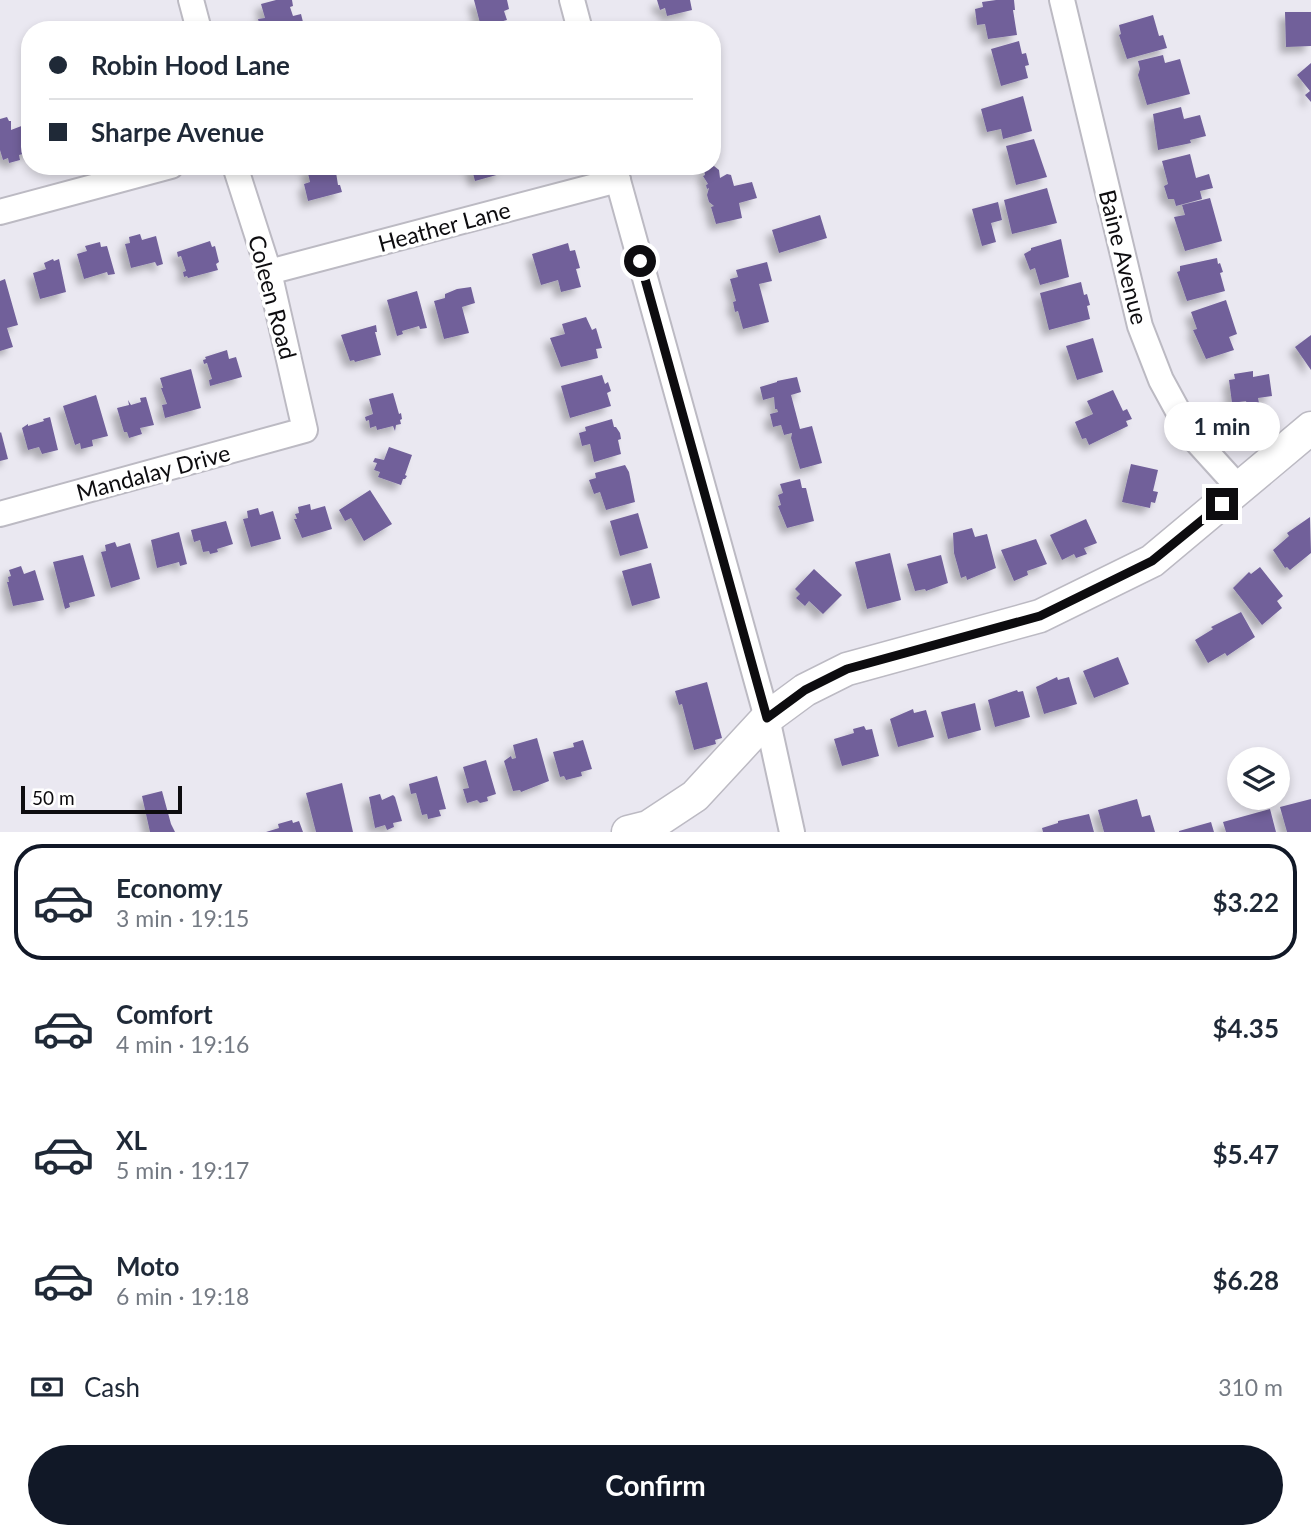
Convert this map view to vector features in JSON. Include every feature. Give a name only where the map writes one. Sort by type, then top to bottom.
[{"type":"street","points":[[191,0],[197,21]]},
{"type":"street","points":[[572,0],[578,21]]},
{"type":"street","name":"Baine Avenue","points":[[1062,0],[1140,326],[1161,380],[1191,435],[1240,489]]},
{"type":"street","points":[[0,212],[138,175]]},
{"type":"street","name":"Coleen Road","points":[[237,175],[269,272],[305,430]]},
{"type":"street","name":"Heather Lane","points":[[269,272],[609,175]]},
{"type":"street","points":[[617,175],[767,718],[792,832]]},
{"type":"street","points":[[628,832],[648,827],[695,796],[767,718],[805,690],[847,669],[1040,616],[1152,561],[1311,428]]},
{"type":"street","name":"Mandalay Drive","points":[[0,514],[305,430]]},
{"type":"building","points":[[292,0],[293,6],[290,7],[293,16],[301,14],[303,21],[259,21],[265,18],[261,4]]},
{"type":"building","points":[[474,0],[507,0],[509,9],[504,11],[507,20],[479,21]]},
{"type":"building","points":[[657,0],[690,0],[692,10],[667,16],[665,8],[660,10]]},
{"type":"building","points":[[1014,0],[1017,35],[988,39],[985,24],[977,25],[975,9],[983,7],[982,2]]},
{"type":"building","points":[[1285,12],[1311,12],[1311,46],[1286,47]]},
{"type":"building","points":[[1153,15],[1159,36],[1163,35],[1167,48],[1127,59],[1119,35],[1119,25]]},
{"type":"building","points":[[1019,41],[1022,54],[1026,53],[1029,65],[1025,66],[1028,78],[1001,86],[991,49]]},
{"type":"building","points":[[1163,55],[1165,63],[1180,59],[1190,94],[1147,105],[1138,75],[1138,61]]},
{"type":"building","points":[[1311,63],[1311,102],[1305,95],[1310,91],[1297,75]]},
{"type":"building","points":[[1023,96],[1032,131],[1003,139],[1001,129],[987,132],[981,109]]},
{"type":"building","points":[[1181,107],[1184,119],[1200,115],[1206,136],[1190,140],[1191,143],[1158,150],[1153,114]]},
{"type":"building","points":[[7,117],[11,121],[11,130],[21,126],[20,160],[9,163],[8,158],[3,160],[0,150],[0,119]]},
{"type":"building","points":[[1034,139],[1047,177],[1016,185],[1006,146]]},
{"type":"building","points":[[1190,154],[1196,178],[1209,174],[1213,188],[1200,191],[1202,199],[1176,206],[1174,199],[1168,199],[1164,186],[1168,184],[1162,161]]},
{"type":"building","points":[[308,175],[336,175],[342,192],[308,201],[304,184],[310,182]]},
{"type":"building","points":[[473,175],[496,175],[475,181]]},
{"type":"building","points":[[720,175],[720,178],[731,175],[734,186],[752,182],[757,198],[739,203],[742,218],[716,224],[711,207],[714,206],[709,202],[709,188],[707,189],[708,184],[703,176]]},
{"type":"building","points":[[1047,188],[1057,223],[1012,234],[1004,200]]},
{"type":"building","points":[[1210,198],[1222,241],[1185,251],[1174,217],[1185,215],[1182,205]]},
{"type":"building","points":[[998,202],[1002,220],[991,223],[996,242],[982,246],[972,209]]},
{"type":"building","points":[[820,215],[827,238],[779,253],[772,230]]},
{"type":"building","points":[[140,234],[142,240],[156,236],[163,264],[157,266],[155,262],[131,268],[125,244],[130,243],[129,237]]},
{"type":"building","points":[[1061,239],[1069,277],[1040,285],[1035,268],[1030,270],[1024,254],[1031,248]]},
{"type":"building","points":[[210,241],[212,247],[215,246],[218,270],[184,277],[183,272],[186,271],[177,252]]},
{"type":"building","points":[[100,242],[101,247],[107,246],[115,274],[108,275],[107,272],[84,279],[77,254],[87,251],[85,246]]},
{"type":"building","points":[[568,243],[570,251],[575,250],[581,287],[561,292],[558,280],[541,285],[532,254]]},
{"type":"building","points":[[1217,258],[1223,272],[1220,273],[1225,291],[1187,301],[1177,272],[1180,271],[1180,266]]},
{"type":"building","points":[[59,259],[66,292],[40,299],[33,273],[46,269],[44,263]]},
{"type":"building","points":[[767,262],[772,281],[759,284],[769,322],[743,329],[738,311],[735,312],[733,302],[736,301],[730,279],[738,277],[736,270]]},
{"type":"building","points":[[5,279],[18,325],[7,328],[13,347],[0,351],[0,281]]},
{"type":"building","points":[[1081,282],[1090,305],[1087,306],[1090,319],[1049,330],[1040,293]]},
{"type":"building","points":[[471,287],[475,303],[462,307],[469,333],[444,339],[434,301],[445,298],[445,294],[457,289]]},
{"type":"building","points":[[417,291],[427,328],[420,329],[419,326],[402,331],[403,334],[397,336],[387,300]]},
{"type":"building","points":[[1226,300],[1237,334],[1229,337],[1234,350],[1206,359],[1193,330],[1197,329],[1191,312]]},
{"type":"building","points":[[586,317],[592,330],[596,328],[602,348],[596,349],[598,358],[561,367],[550,338],[565,334],[562,324]]},
{"type":"building","points":[[376,325],[375,332],[381,355],[350,361],[341,335]]},
{"type":"building","points":[[1311,335],[1311,370],[1295,347]]},
{"type":"building","points":[[1093,338],[1103,372],[1077,380],[1066,346]]},
{"type":"building","points":[[227,350],[229,359],[236,357],[242,377],[210,386],[209,380],[212,379],[207,363],[204,364],[203,360]]},
{"type":"building","points":[[191,369],[201,408],[165,418],[162,405],[167,404],[160,378]]},
{"type":"building","points":[[1253,371],[1253,377],[1269,374],[1272,396],[1258,398],[1259,403],[1232,403],[1229,380],[1235,379],[1234,374]]},
{"type":"building","points":[[602,375],[611,391],[607,393],[611,406],[570,418],[561,386]]},
{"type":"building","points":[[797,377],[801,392],[791,395],[800,429],[812,426],[822,463],[800,469],[792,433],[784,435],[781,425],[773,427],[770,414],[778,412],[775,409],[774,397],[763,400],[760,387]]},
{"type":"building","points":[[1113,390],[1123,411],[1127,409],[1132,419],[1126,421],[1128,426],[1089,445],[1086,438],[1082,439],[1075,422],[1093,414],[1087,401]]},
{"type":"building","points":[[393,393],[399,414],[401,413],[401,424],[396,425],[395,431],[393,426],[377,430],[376,426],[370,428],[369,420],[366,421],[365,417],[373,414],[369,399]]},
{"type":"building","points":[[96,395],[108,436],[92,440],[93,446],[81,449],[80,443],[75,445],[63,406]]},
{"type":"building","points":[[146,397],[154,425],[140,428],[142,434],[129,438],[127,432],[124,432],[117,408],[129,405],[128,400],[131,405]]},
{"type":"building","points":[[50,417],[58,450],[42,454],[39,447],[28,450],[22,428]]},
{"type":"building","points":[[612,419],[614,427],[620,433],[621,439],[618,440],[621,454],[594,462],[590,444],[582,446],[579,433],[586,431],[585,427]]},
{"type":"building","points":[[0,433],[8,459],[0,461]]},
{"type":"building","points":[[389,447],[412,455],[405,475],[407,476],[401,485],[378,477],[380,472],[374,470],[377,463],[373,462],[375,458],[384,460]]},
{"type":"building","points":[[1131,464],[1158,470],[1153,491],[1158,492],[1155,503],[1151,502],[1150,508],[1122,502]]},
{"type":"building","points":[[625,465],[635,502],[606,510],[600,492],[594,494],[589,480],[596,478],[595,473]]},
{"type":"building","points":[[800,479],[802,488],[806,488],[814,521],[787,528],[778,506],[781,505],[778,495],[783,493],[780,484]]},
{"type":"building","points":[[370,490],[392,524],[364,541],[351,518],[345,521],[339,510]]},
{"type":"building","points":[[310,504],[311,510],[325,506],[332,529],[302,538],[294,519],[297,519],[295,514],[299,513],[298,507]]},
{"type":"building","points":[[258,508],[260,515],[273,511],[281,539],[251,547],[243,519],[248,518],[247,511]]},
{"type":"building","points":[[638,513],[648,548],[620,556],[610,521]]},
{"type":"building","points":[[1310,517],[1311,553],[1290,570],[1285,568],[1273,550],[1289,536],[1287,533]]},
{"type":"building","points":[[1086,519],[1097,543],[1084,548],[1087,554],[1076,558],[1074,554],[1062,560],[1050,535]]},
{"type":"building","points":[[226,521],[233,544],[217,549],[218,552],[203,552],[200,540],[194,542],[191,530]]},
{"type":"building","points":[[972,528],[975,537],[987,534],[996,568],[967,580],[966,576],[961,578],[954,553],[953,533]]},
{"type":"building","points":[[179,532],[187,564],[180,566],[179,562],[157,568],[151,540]]},
{"type":"building","points":[[1036,539],[1047,564],[1027,571],[1028,575],[1014,581],[1001,550]]},
{"type":"building","points":[[115,542],[117,547],[130,543],[140,579],[111,588],[101,552],[106,551],[105,545]]},
{"type":"building","points":[[890,553],[901,600],[867,609],[855,562]]},
{"type":"building","points":[[83,555],[95,596],[69,603],[70,607],[65,609],[53,562]]},
{"type":"building","points":[[941,555],[948,583],[926,591],[915,591],[907,564]]},
{"type":"building","points":[[651,563],[660,598],[632,606],[622,571]]},
{"type":"building","points":[[21,566],[24,574],[35,570],[44,600],[13,606],[7,582],[11,576],[9,570]]},
{"type":"building","points":[[1260,567],[1283,596],[1277,601],[1282,608],[1262,625],[1233,588],[1249,572],[1251,574]]},
{"type":"building","points":[[814,569],[842,595],[823,614],[809,601],[805,606],[796,598],[800,594],[795,589]]},
{"type":"building","points":[[1241,612],[1255,637],[1227,656],[1225,653],[1208,663],[1195,640],[1213,629],[1211,627]]},
{"type":"building","points":[[1118,657],[1129,684],[1094,698],[1083,671]]},
{"type":"building","points":[[1057,677],[1058,680],[1069,677],[1077,704],[1044,714],[1036,687]]},
{"type":"building","points":[[707,682],[722,738],[715,740],[716,744],[694,750],[682,704],[679,705],[675,691]]},
{"type":"building","points":[[1017,690],[1023,691],[1030,717],[995,727],[988,700]]},
{"type":"building","points":[[975,703],[981,730],[948,739],[941,712]]},
{"type":"building","points":[[913,709],[914,713],[926,710],[934,737],[898,747],[890,719]]},
{"type":"building","points":[[864,726],[866,730],[872,729],[879,756],[842,766],[834,739],[854,733],[853,729]]},
{"type":"building","points":[[537,738],[549,781],[521,792],[513,791],[504,761],[511,756],[512,759],[516,758],[513,745]]},
{"type":"building","points":[[583,740],[592,769],[581,772],[582,776],[566,780],[564,776],[560,777],[553,752],[574,747],[573,743]]},
{"type":"building","points":[[486,760],[496,794],[487,797],[488,801],[467,803],[463,789],[469,788],[463,767]]},
{"type":"building","points":[[437,776],[446,809],[439,810],[441,816],[428,819],[427,814],[422,815],[416,793],[411,794],[409,784]]},
{"type":"building","points":[[342,783],[353,832],[316,832],[306,793]]},
{"type":"building","points":[[162,791],[175,832],[150,832],[142,796]]},
{"type":"building","points":[[380,794],[382,800],[393,795],[395,797],[402,821],[393,823],[394,827],[387,830],[385,825],[375,828],[369,797]]},
{"type":"building","points":[[1137,799],[1142,817],[1150,815],[1155,832],[1104,832],[1098,810]]},
{"type":"building","points":[[1311,799],[1311,832],[1287,832],[1281,810],[1290,810],[1290,804]]},
{"type":"building","points":[[1270,810],[1276,832],[1226,832],[1223,822]]},
{"type":"building","points":[[1089,814],[1094,832],[1043,832],[1042,828],[1058,821]]},
{"type":"building","points":[[292,820],[293,823],[299,821],[303,832],[266,832],[279,828],[278,824]]},
{"type":"building","points":[[1211,822],[1214,832],[1179,832],[1179,831]]},
{"type":"route","points":[[640,261],[767,718],[805,690],[847,669],[1040,616],[1152,561],[1222,504]]}]
